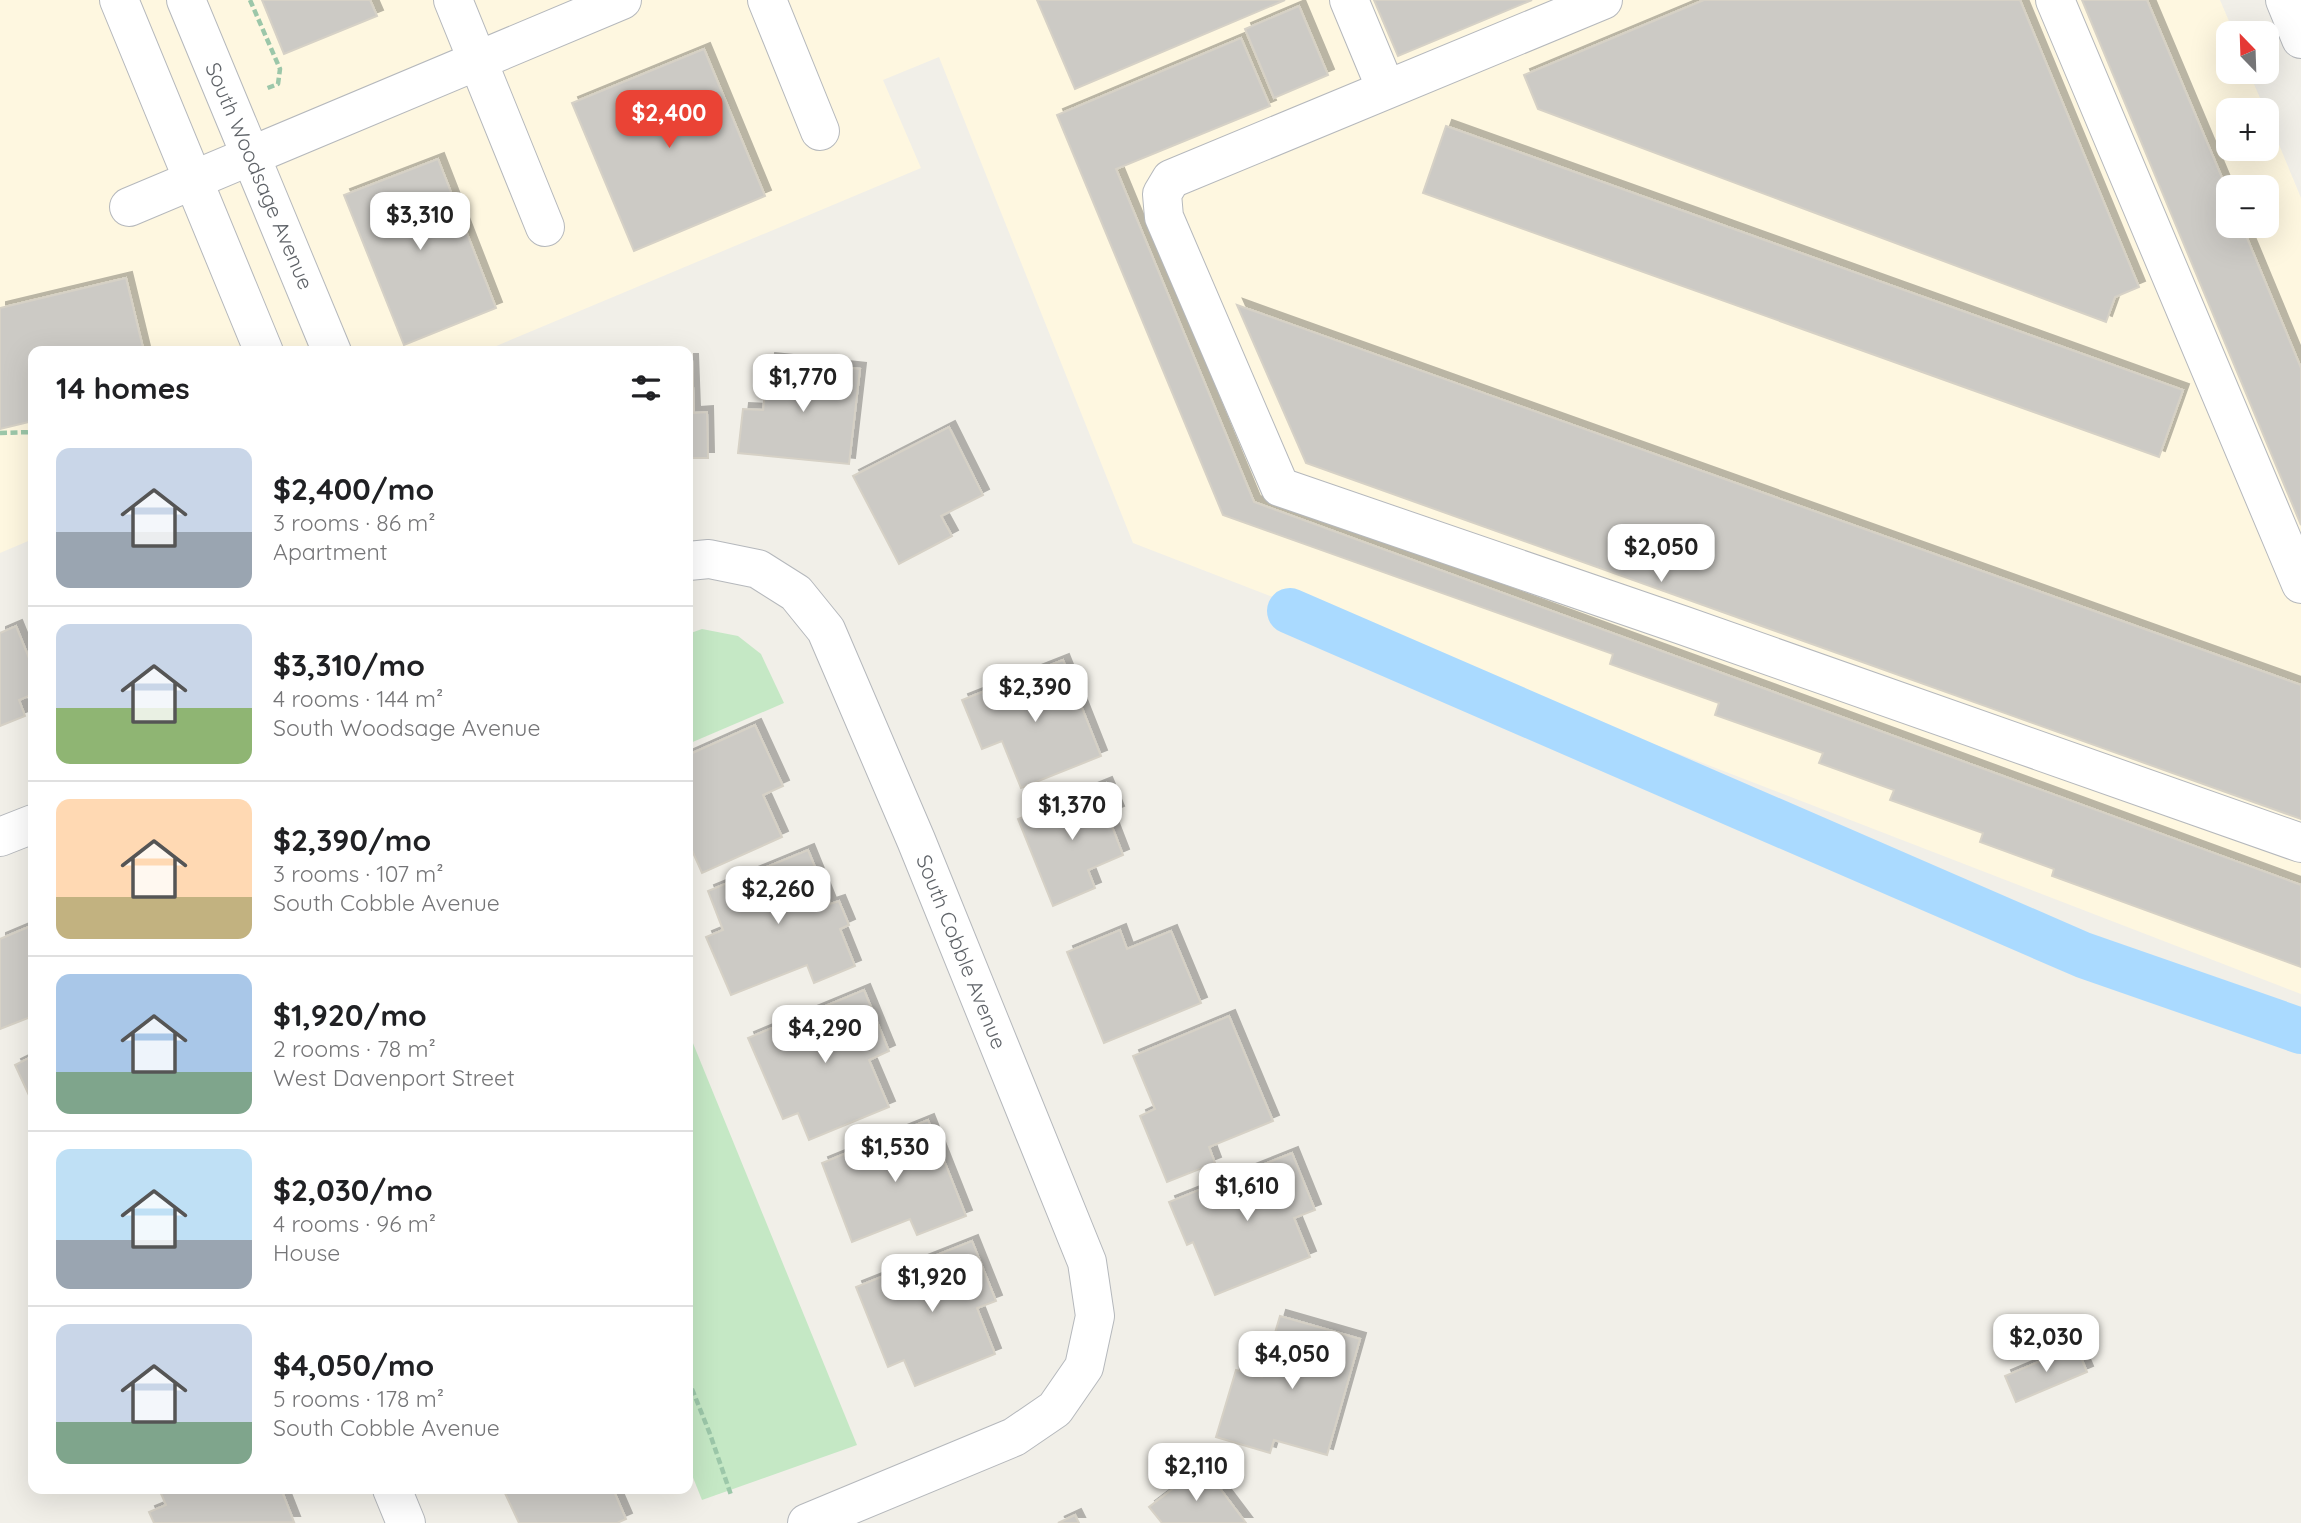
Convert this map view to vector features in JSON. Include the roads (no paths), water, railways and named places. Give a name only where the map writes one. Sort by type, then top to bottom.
[{"type":"street","points":[[119,0],[262,346]]},
{"type":"street","name":"South Woodsage Avenue","points":[[186,0],[330,346]]},
{"type":"street","points":[[453,0],[545,227]]},
{"type":"street","points":[[129,207],[622,0]]},
{"type":"street","points":[[767,0],[820,131]]},
{"type":"street","points":[[1349,0],[1386,89]]},
{"type":"street","points":[[1603,0],[1171,178],[1162,194],[1164,217],[1280,486],[2301,843]]},
{"type":"street","points":[[2055,0],[2301,584]]},
{"type":"street","points":[[2285,0],[2301,39]]},
{"type":"street","name":"South Cobble Avenue","points":[[693,561],[709,559],[758,569],[796,593],[827,630],[916,839],[1087,1262],[1095,1316],[1084,1367],[1055,1409],[1014,1437],[807,1523]]},
{"type":"street","points":[[0,837],[28,826]]},
{"type":"street","points":[[394,1494],[406,1523]]},
{"type":"waterway","points":[[1290,611],[2083,955],[2301,1031]]}]
